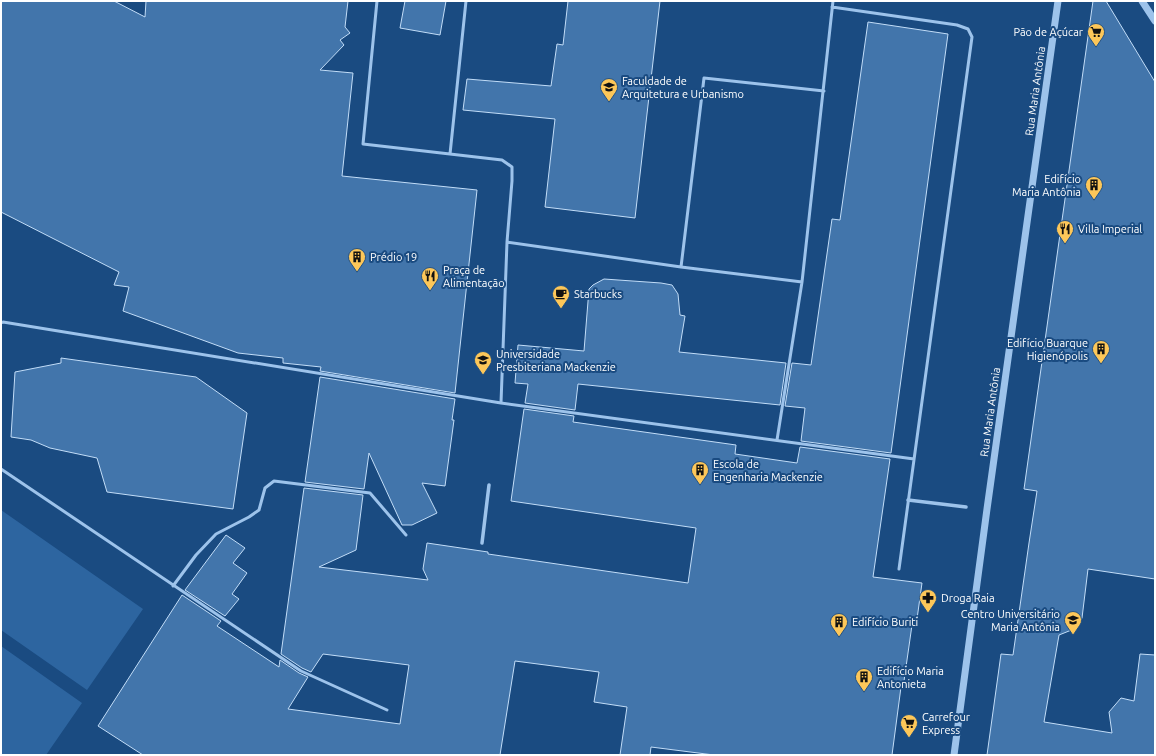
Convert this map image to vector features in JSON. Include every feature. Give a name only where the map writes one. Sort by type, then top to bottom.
[{"type":"street","name":"Rua Maria Antônia","points":[[954,755],[1058,1]]},
{"type":"street","points":[[1142,1],[1155,21]]},
{"type":"street","points":[[482,543],[489,485]]},
{"type":"street","points":[[908,500],[966,507]]},
{"type":"lane","points":[[377,1],[362,144],[502,160],[512,167],[506,242],[501,403]]},
{"type":"lane","points":[[450,154],[466,1]]},
{"type":"lane","points":[[777,440],[802,282],[833,1]]},
{"type":"lane","points":[[832,7],[957,25],[968,29],[972,36],[899,568]]},
{"type":"lane","points":[[681,267],[704,78],[824,91]]},
{"type":"lane","points":[[506,242],[681,267],[802,282]]},
{"type":"lane","points":[[1,323],[3,322],[501,403],[914,459]]},
{"type":"lane","points":[[1,468],[301,671],[387,710]]},
{"type":"lane","points":[[174,586],[196,555],[216,534],[249,517],[259,510],[265,488],[274,481],[370,493],[406,535]]},
{"type":"shaded area","points":[[1,510],[143,609],[87,690],[1,630]]},
{"type":"shaded area","points":[[1,646],[82,703],[46,755],[1,755]]},
{"type":"building","points":[[1,1],[114,1],[145,17],[146,1],[348,1],[345,27],[350,33],[340,40],[344,45],[320,70],[353,73],[342,176],[477,190],[455,393],[320,371],[321,367],[283,363],[283,358],[238,353],[123,311],[129,287],[114,285],[119,272],[1,212]]},
{"type":"building","points":[[405,1],[446,1],[440,35],[400,28]]},
{"type":"building","points":[[568,1],[660,1],[635,218],[545,207],[555,119],[463,110],[467,79],[551,86],[557,44],[563,45]]},
{"type":"building","points":[[1093,1],[1106,1],[1155,82],[1155,579],[1088,569],[1082,618],[1074,629],[1059,635],[1044,722],[1112,733],[1109,712],[1121,698],[1134,701],[1140,654],[1155,655],[1155,755],[987,755],[1001,654],[1013,655],[1037,491],[1024,489]]},
{"type":"building","points":[[868,22],[948,34],[891,453],[801,441],[805,408],[785,406],[792,363],[811,365],[832,219],[840,220]]},
{"type":"building","points":[[604,279],[672,285],[678,294],[680,315],[685,316],[679,352],[786,363],[780,405],[578,384],[575,410],[525,403],[528,384],[515,383],[518,345],[584,351],[589,289]]},
{"type":"building","points":[[61,358],[196,377],[247,413],[233,509],[107,492],[97,458],[50,448],[31,440],[11,437],[15,372],[61,363]]},
{"type":"building","points":[[320,377],[455,399],[452,420],[454,420],[445,486],[422,483],[437,513],[412,525],[402,525],[369,453],[364,489],[305,482]]},
{"type":"building","points":[[524,409],[574,416],[573,422],[736,445],[735,454],[797,463],[800,447],[890,459],[873,577],[922,583],[917,619],[913,618],[903,688],[901,687],[892,755],[714,755],[651,747],[650,755],[620,755],[627,707],[594,702],[599,672],[515,661],[500,755],[143,755],[98,726],[182,595],[221,621],[217,626],[279,667],[280,660],[299,673],[308,677],[288,709],[400,724],[409,665],[323,654],[311,672],[302,668],[281,654],[304,488],[363,495],[356,550],[319,567],[428,580],[423,569],[427,543],[488,552],[488,554],[688,583],[696,528],[511,501]]},
{"type":"building","points":[[226,535],[245,548],[233,563],[247,573],[232,594],[239,599],[225,616],[185,590]]},
{"type":"place","name":"Pão de Açúcar","points":[[1096,47]]},
{"type":"place","name":"Faculdade de Arquitetura e Urbanismo","points":[[609,102]]},
{"type":"place","name":"Edifício Maria Antônia","points":[[1094,200]]},
{"type":"place","name":"Villa Imperial","points":[[1065,244]]},
{"type":"place","name":"Prédio 19","points":[[357,272]]},
{"type":"place","name":"Praça de Alimentação","points":[[430,291]]},
{"type":"place","name":"Starbucks","points":[[561,309]]},
{"type":"place","name":"Edifício Buarque Higienópolis","points":[[1101,364]]},
{"type":"place","name":"Universidade Presbiteriana Mackenzie","points":[[483,375]]},
{"type":"place","name":"Escola de Engenharia Mackenzie","points":[[700,485]]},
{"type":"place","name":"Droga Raia","points":[[928,613]]},
{"type":"place","name":"Centro Universitário Maria Antônia","points":[[1073,635]]},
{"type":"place","name":"Edifício Buriti","points":[[839,637]]},
{"type":"place","name":"Edifício Maria Antonieta","points":[[864,692]]},
{"type":"place","name":"Carrefour Express","points":[[909,738]]}]
